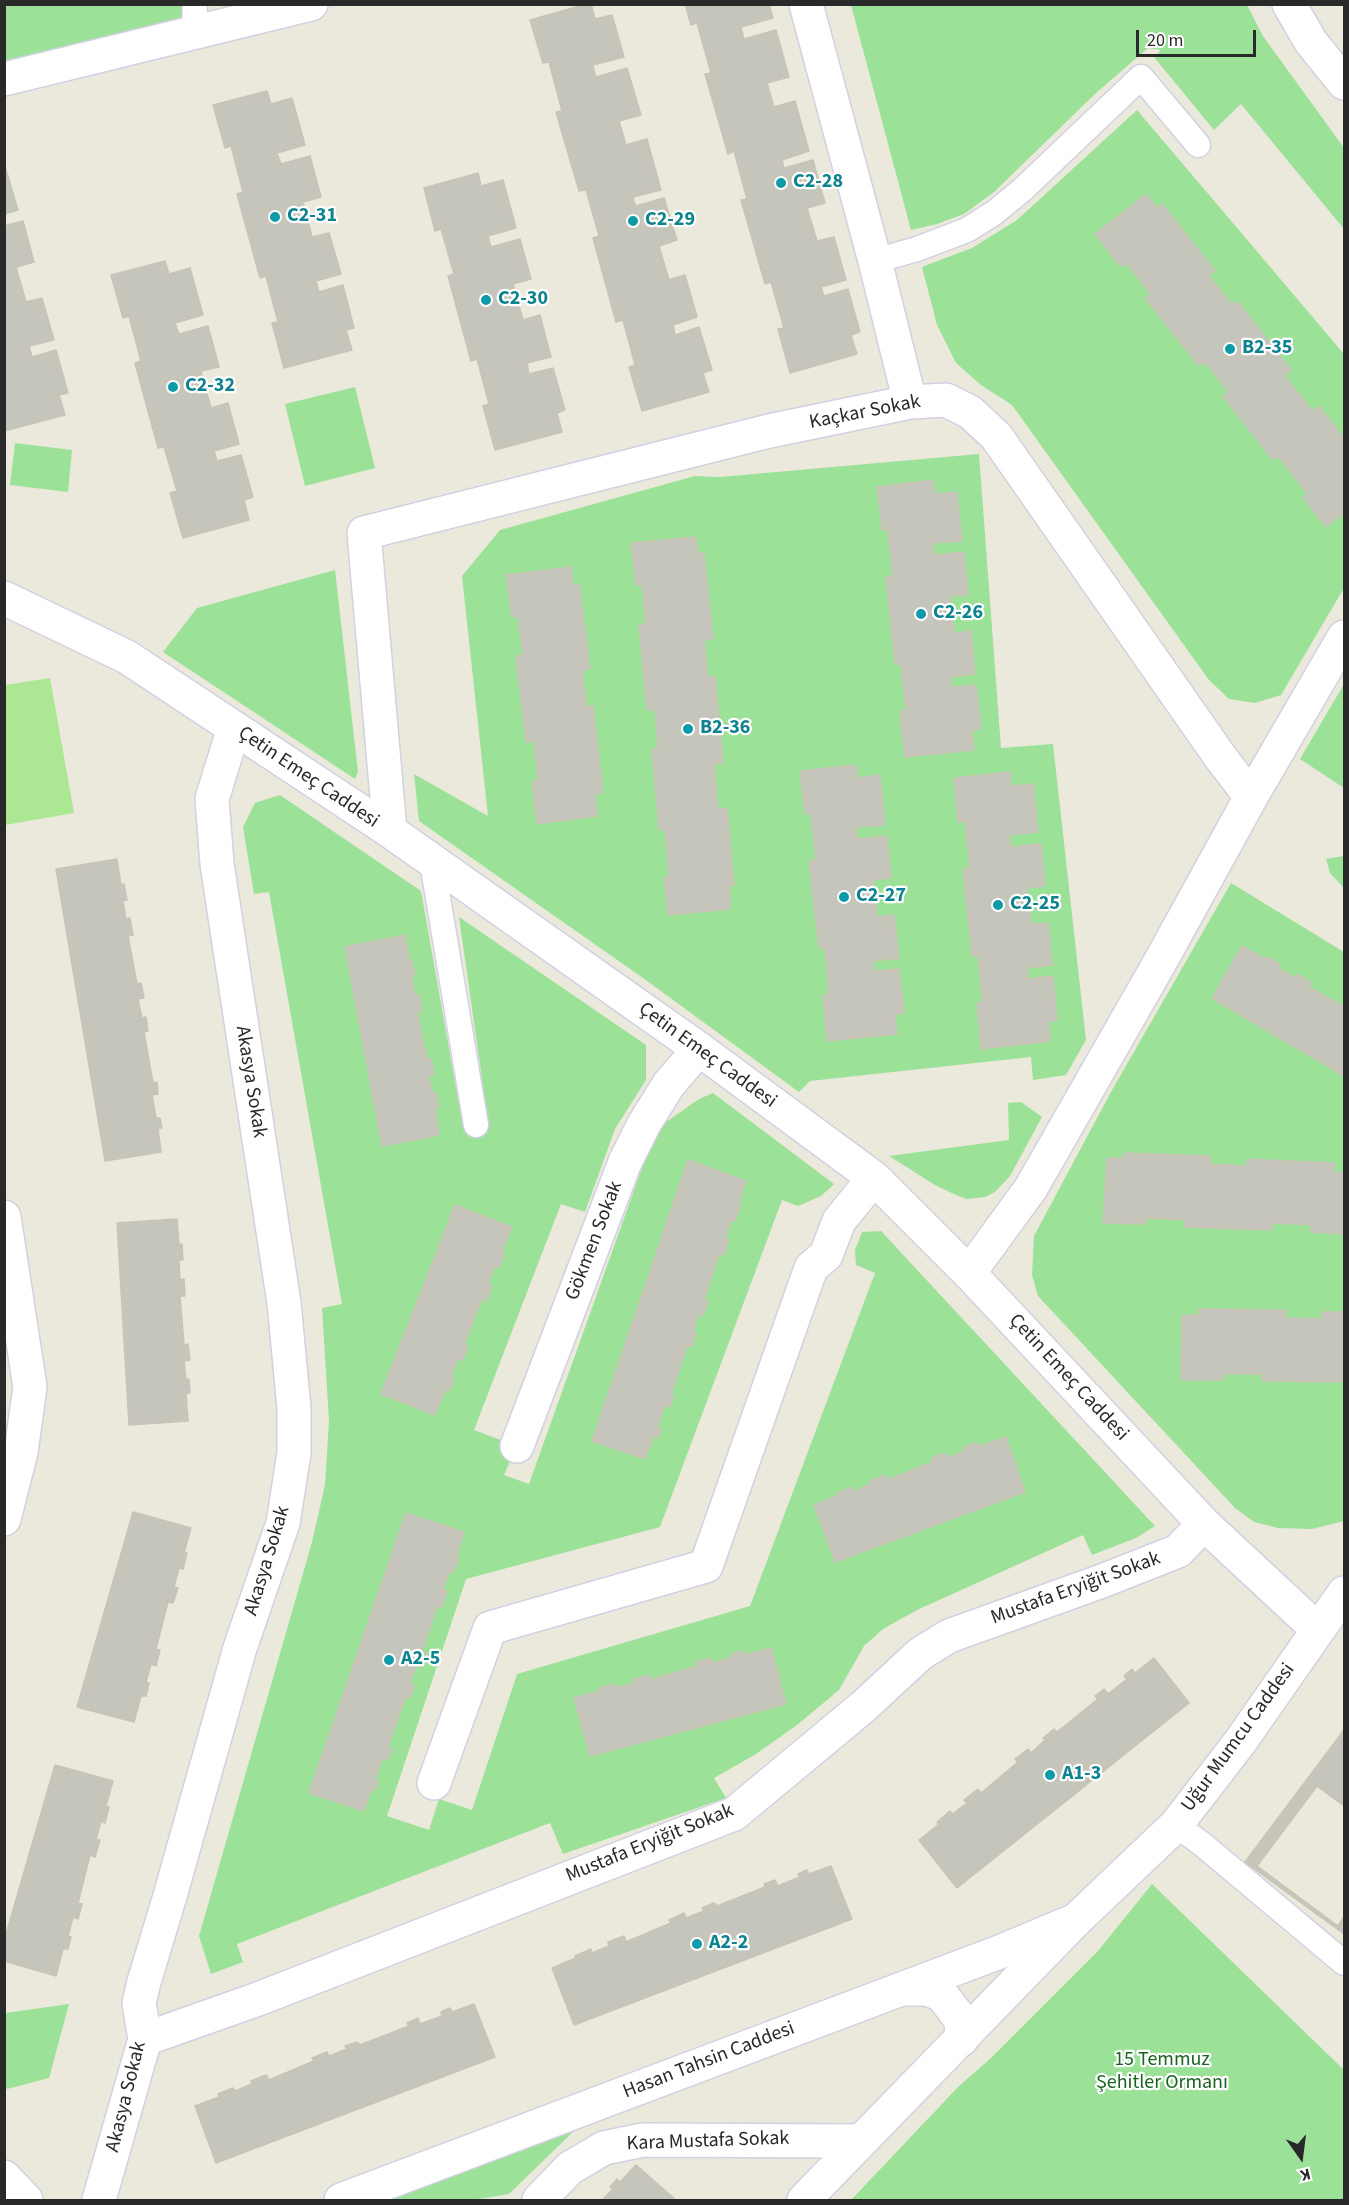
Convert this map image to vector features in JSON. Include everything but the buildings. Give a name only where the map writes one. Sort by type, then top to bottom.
[{"type":"street","points":[[4,79],[195,19],[311,4]]},
{"type":"street","points":[[806,4],[910,402]]},
{"type":"street","points":[[1289,4],[1311,42],[1344,83]]},
{"type":"street","name":"Kaçkar Sokak","points":[[390,831],[364,533],[769,431],[910,402],[946,400],[970,412],[996,436],[1221,758],[1251,797]]},
{"type":"street","name":"Çetin Emeç Caddesi","points":[[4,598],[127,657],[390,831],[699,1048],[874,1178],[969,1273],[1204,1524],[1317,1629]]},
{"type":"street","points":[[969,1273],[1031,1188],[1251,797],[1344,637]]},
{"type":"street","name":"Akasya Sokak","points":[[99,2200],[144,2039],[139,2003],[144,1982],[240,1648],[283,1523],[294,1453],[294,1408],[284,1304],[217,864],[212,799],[234,729]]},
{"type":"street","name":"Gökmen Sokak","points":[[517,1446],[625,1162],[644,1124],[669,1084],[699,1048]]},
{"type":"street","points":[[434,1783],[490,1628],[706,1566],[811,1268],[826,1255],[839,1221],[874,1178]]},
{"type":"street","points":[[4,1217],[30,1387],[21,1452],[4,1519]]},
{"type":"street","name":"Mustafa Eryiğit Sokak","points":[[144,2039],[258,1999],[734,1814],[864,1706],[920,1654],[949,1636],[1178,1551],[1204,1524]]},
{"type":"street","name":"Uğur Mumcu Caddesi","points":[[804,2200],[1076,1920],[1176,1825],[1240,1742],[1344,1593]]},
{"type":"street","name":"Hasan Tahsin Caddesi","points":[[341,2200],[997,1953],[1076,1920]]},
{"type":"street","points":[[900,1989],[927,1989],[942,1995],[961,2020],[962,2039]]},
{"type":"street","name":"Kara Mustafa Sokak","points":[[539,2200],[570,2168],[604,2148],[633,2142],[861,2140]]},
{"type":"street","points":[[4,2177],[26,2200]]},
{"type":"lane","points":[[875,261],[917,249],[967,230],[994,213],[1022,190],[1141,77],[1198,145]]},
{"type":"lane","points":[[432,862],[476,1125]]},
{"type":"lane","points":[[1176,1825],[1344,1963]]},
{"type":"green space","points":[[5,5],[195,5],[194,34],[5,79]]},
{"type":"green space","points":[[851,5],[1247,5],[1263,36],[1344,148],[1344,229],[1241,104],[1214,130],[1154,57],[1161,50],[1148,48],[1096,93],[994,192],[964,214],[911,230]]},
{"type":"green space","points":[[1137,110],[1344,354],[1344,588],[1281,695],[1255,703],[1229,699],[1209,680],[1012,405],[981,385],[956,363],[937,325],[922,267],[972,248],[1017,220]]},
{"type":"green space","points":[[355,387],[375,468],[305,486],[285,404]]},
{"type":"green space","points":[[15,443],[72,450],[68,492],[10,485]]},
{"type":"green space","points":[[979,454],[1001,748],[1053,744],[1086,1040],[1066,1075],[1033,1080],[1031,1057],[810,1081],[799,1092],[643,978],[419,821],[414,774],[488,816],[462,576],[500,530],[695,476],[720,477]]},
{"type":"green space","points":[[335,570],[358,772],[355,779],[163,652],[197,608]]},
{"type":"green space","points":[[50,678],[74,813],[5,825],[5,685]]},
{"type":"green space","points":[[1344,684],[1344,788],[1300,759]]},
{"type":"green space","points":[[280,795],[421,891],[463,1127],[488,1121],[459,917],[646,1045],[646,1080],[615,1129],[585,1212],[561,1204],[474,1430],[517,1446],[504,1475],[529,1484],[656,1129],[699,1099],[713,1093],[834,1184],[821,1196],[798,1206],[782,1200],[660,1527],[466,1579],[387,1816],[429,1830],[439,1799],[472,1810],[517,1674],[750,1606],[875,1273],[856,1265],[855,1250],[862,1232],[881,1231],[1155,1526],[1136,1538],[1092,1555],[1083,1535],[917,1610],[883,1629],[864,1646],[839,1690],[797,1725],[756,1754],[714,1778],[726,1798],[563,1854],[550,1823],[237,1944],[243,1962],[211,1974],[199,1936],[312,1542],[325,1485],[329,1421],[322,1308],[342,1304],[269,892],[254,894],[243,827],[255,803]]},
{"type":"green space","points":[[1344,856],[1344,888],[1330,873],[1326,859]]},
{"type":"green space","points":[[1231,883],[1344,952],[1344,1521],[1312,1529],[1278,1528],[1254,1522],[1235,1508],[1038,1296],[1032,1275],[1034,1236],[1112,1090]]},
{"type":"green space","points":[[1021,1102],[1042,1117],[1010,1176],[995,1192],[985,1197],[967,1199],[956,1195],[935,1185],[889,1156],[1009,1140],[1008,1103]]},
{"type":"green space","name":"15 Temmuz Şehitler Ormanı","points":[[1152,1884],[1344,2070],[1344,2200],[851,2200],[959,2086],[991,2058],[1098,1951]]},
{"type":"green space","points":[[69,2004],[49,2078],[7,2089],[4,2085],[5,2013]]},
{"type":"green space","points":[[581,2124],[509,2194],[473,2200],[381,2200]]},
{"type":"place","name":"C2-28","points":[[781,183]]},
{"type":"place","name":"C2-31","points":[[275,217]]},
{"type":"place","name":"C2-29","points":[[633,221]]},
{"type":"place","name":"C2-30","points":[[486,300]]},
{"type":"place","name":"B2-35","points":[[1230,349]]},
{"type":"place","name":"C2-32","points":[[173,387]]},
{"type":"place","name":"C2-26","points":[[921,614]]},
{"type":"place","name":"B2-36","points":[[688,729]]},
{"type":"place","name":"C2-27","points":[[844,897]]},
{"type":"place","name":"C2-25","points":[[998,905]]},
{"type":"place","name":"A2-5","points":[[389,1660]]},
{"type":"place","name":"A1-3","points":[[1050,1775]]},
{"type":"place","name":"A2-2","points":[[697,1944]]}]
